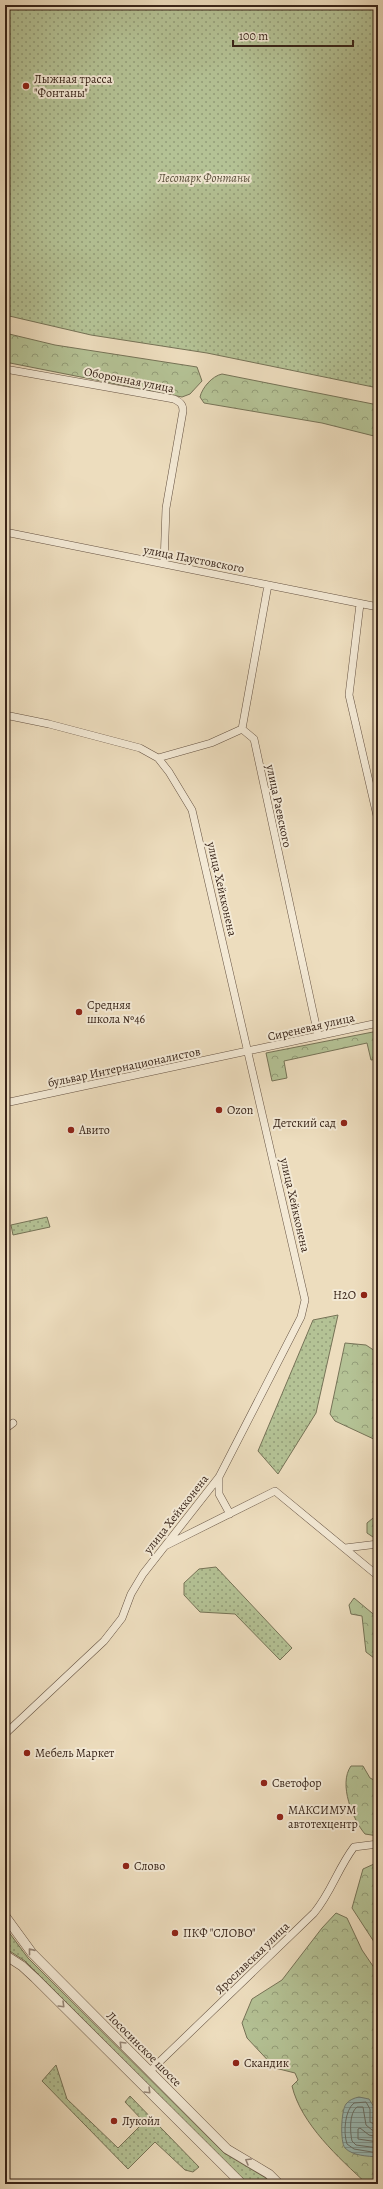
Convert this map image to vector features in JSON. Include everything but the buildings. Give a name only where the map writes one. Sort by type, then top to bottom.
[{"type":"street","name":"Оборонная улица","points":[[5,368],[174,399],[180,402],[183,406],[183,411],[166,508],[164,564]]},
{"type":"street","name":"улица Паустовского","points":[[5,532],[378,607]]},
{"type":"street","points":[[158,758],[211,743],[242,729],[268,585]]},
{"type":"street","points":[[360,604],[349,695],[378,820]]},
{"type":"street","name":"улица Хейкконена","points":[[5,716],[49,724],[140,748],[158,758],[192,810],[305,1300],[301,1317],[219,1477],[143,1574],[131,1594],[122,1618],[104,1641],[5,1734]]},
{"type":"street","name":"улица Раевского","points":[[242,729],[254,738],[318,1035]]},
{"type":"street","name":"Сиреневая улица","points":[[248,1052],[318,1035],[378,1023]]},
{"type":"street","name":"бульвар Интернационалистов","points":[[5,1103],[248,1052]]},
{"type":"street","points":[[5,1429],[13,1423]]},
{"type":"street","points":[[219,1477],[219,1494],[230,1514]]},
{"type":"street","points":[[166,1546],[275,1491],[378,1576]]},
{"type":"street","points":[[345,1548],[378,1544]]},
{"type":"street","name":"Ярославская улица","points":[[150,2071],[314,1913],[324,1901],[344,1860],[354,1847],[378,1844]]},
{"type":"street","name":"Лососинское шоссе","points":[[5,1916],[32,1953],[227,2149],[269,2174],[279,2184]]},
{"type":"street","points":[[5,1955],[22,1966],[35,1978],[242,2184]]},
{"type":"green space","name":"Лесопарк Фонтаны","points":[[5,5],[378,5],[378,388],[207,353],[91,335],[5,315]]},
{"type":"green space","points":[[5,333],[55,345],[197,367],[202,381],[190,394],[182,397],[5,362]]},
{"type":"green space","points":[[222,374],[378,405],[378,437],[322,423],[204,403],[200,397],[203,390],[211,380]]},
{"type":"green space","points":[[378,1031],[378,1059],[371,1060],[367,1043],[284,1061],[287,1078],[272,1081],[266,1053]]},
{"type":"green space","points":[[47,1217],[50,1227],[13,1235],[11,1225]]},
{"type":"green space","points":[[338,1315],[316,1413],[278,1474],[258,1451],[313,1320]]},
{"type":"green space","points":[[345,1343],[366,1345],[378,1353],[378,1441],[335,1421],[330,1414]]},
{"type":"green space","points":[[378,1514],[378,1536],[373,1537],[367,1533],[367,1523]]},
{"type":"green space","points":[[216,1567],[292,1648],[280,1660],[235,1614],[200,1612],[184,1595],[184,1583],[199,1569]]},
{"type":"green space","points":[[354,1598],[378,1618],[378,1661],[366,1652],[362,1616],[351,1614],[349,1605]]},
{"type":"green space","points":[[351,1766],[363,1766],[370,1778],[378,1782],[378,1836],[365,1834],[360,1828],[352,1811],[346,1782],[347,1774]]},
{"type":"green space","points":[[374,1864],[378,1865],[378,1948],[352,1908],[363,1869]]},
{"type":"green space","points":[[336,1913],[347,1918],[362,1950],[377,1972],[378,2184],[367,2184],[322,2140],[312,2127],[297,2100],[292,2086],[298,2080],[295,2073],[275,2068],[247,2038],[242,2023],[252,1999],[282,1980],[322,1928]]},
{"type":"green space","points":[[5,1927],[28,1958],[224,2153],[266,2178],[272,2184],[247,2184],[25,1961],[5,1948]]},
{"type":"green space","points":[[56,2065],[67,2099],[118,2148],[144,2122],[125,2102],[130,2096],[199,2167],[193,2172],[185,2170],[155,2142],[128,2169],[42,2081]]},
{"type":"water","points":[[359,2097],[369,2099],[374,2107],[373,2120],[378,2123],[378,2157],[352,2153],[343,2145],[342,2126],[344,2108],[349,2101]]},
{"type":"place","name":"Лыжная трасса \"Фонтаны\"","points":[[26,86]]},
{"type":"place","name":"Средняя школа №46","points":[[79,1012]]},
{"type":"place","name":"Ozon","points":[[219,1110]]},
{"type":"place","name":"Детский сад","points":[[344,1123]]},
{"type":"place","name":"Авито","points":[[71,1130]]},
{"type":"place","name":"H2O","points":[[364,1295]]},
{"type":"place","name":"Мебель Маркет","points":[[27,1753]]},
{"type":"place","name":"Светофор","points":[[264,1783]]},
{"type":"place","name":"МАКСИМУМ автотехцентр","points":[[280,1817]]},
{"type":"place","name":"Слово","points":[[126,1866]]},
{"type":"place","name":"ПКФ \"СЛОВО\"","points":[[175,1933]]},
{"type":"place","name":"Скандик","points":[[236,2063]]},
{"type":"place","name":"Лукойл","points":[[114,2121]]}]
